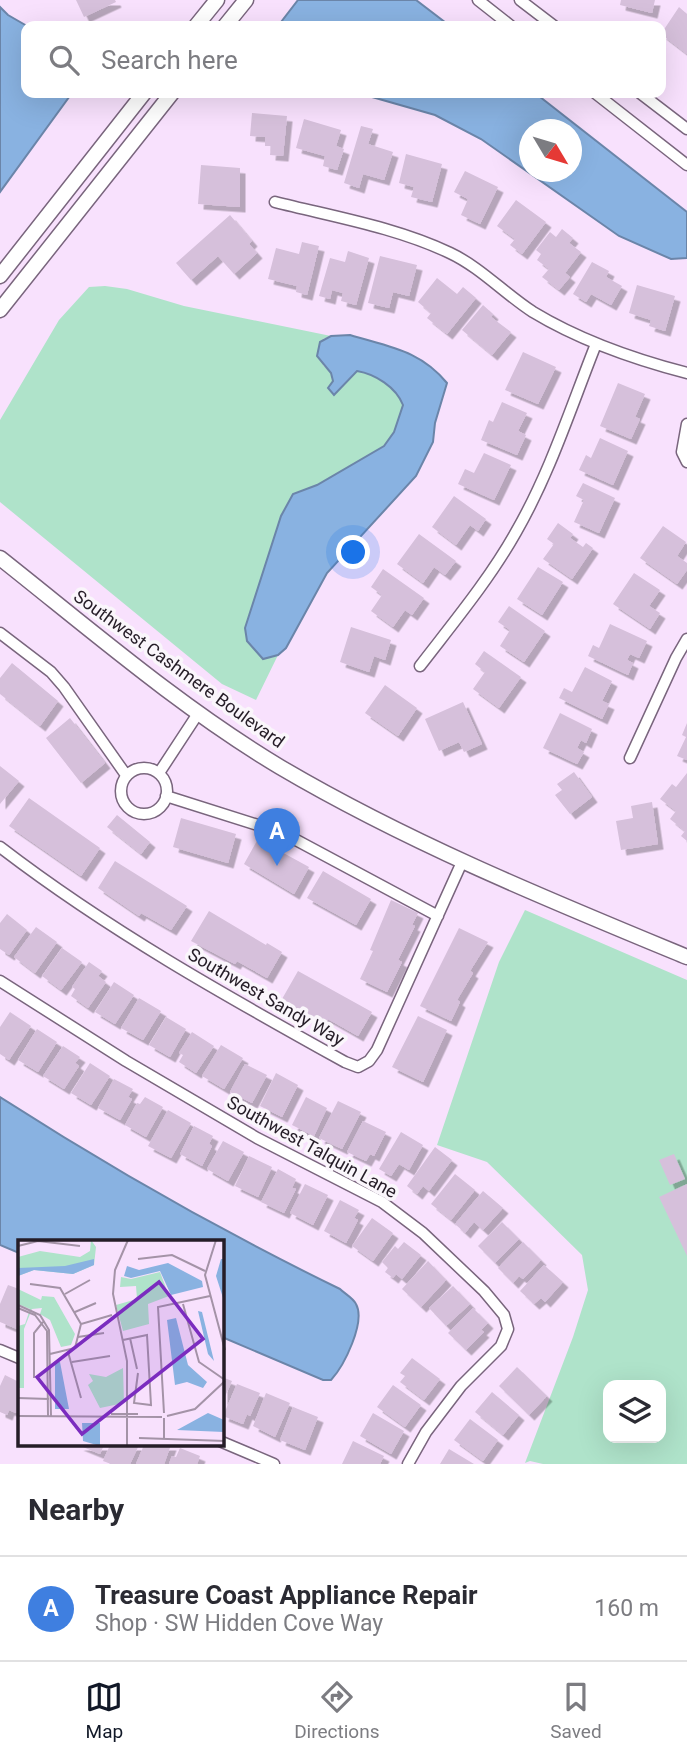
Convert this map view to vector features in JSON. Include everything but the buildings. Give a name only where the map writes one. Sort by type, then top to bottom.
[{"type":"street","points":[[201,21],[218,0]]},
{"type":"street","points":[[229,21],[246,0]]},
{"type":"street","points":[[478,0],[505,21]]},
{"type":"street","points":[[520,0],[547,21]]},
{"type":"street","points":[[0,276],[140,98]]},
{"type":"street","points":[[0,310],[168,98]]},
{"type":"street","points":[[601,98],[687,164]]},
{"type":"street","points":[[647,98],[687,129]]},
{"type":"street","points":[[275,202],[403,234],[453,254],[534,312],[596,344],[641,361],[687,373]]},
{"type":"street","points":[[420,666],[483,584],[517,531],[548,465],[596,344]]},
{"type":"street","points":[[687,424],[682,452],[687,463]]},
{"type":"street","name":"Southwest Cashmere Boulevard","points":[[0,558],[136,666],[279,766],[425,845],[687,957]]},
{"type":"street","points":[[0,633],[51,673],[64,687],[126,775]]},
{"type":"street","points":[[630,758],[687,639]]},
{"type":"street","points":[[159,773],[199,712]]},
{"type":"street","points":[[144,767],[159,773],[167,786],[166,796],[155,811],[147,814],[133,811],[123,802],[120,788],[126,775],[144,767]]},
{"type":"street","points":[[166,796],[284,833],[438,916]]},
{"type":"street","name":"Southwest Sandy Way","points":[[0,847],[127,936],[211,988],[358,1067],[369,1060],[377,1050],[462,862]]},
{"type":"street","name":"Southwest Talquin Lane","points":[[0,981],[125,1061],[233,1124],[382,1202],[423,1233],[484,1291],[504,1315],[508,1329],[501,1346],[461,1386],[426,1432],[408,1464]]},
{"type":"street","points":[[0,1350],[18,1358]]},
{"type":"street","points":[[224,1443],[274,1464]]},
{"type":"green space","points":[[89,287],[127,289],[184,306],[331,336],[323,339],[323,365],[331,373],[334,395],[357,371],[384,382],[404,405],[394,432],[384,446],[317,485],[293,494],[281,516],[247,641],[263,659],[278,655],[256,700],[222,684],[0,502],[0,420],[59,320]]},
{"type":"green space","points":[[525,910],[687,980],[687,1464],[525,1463],[588,1290],[582,1255],[487,1162],[437,1145],[499,962]]},
{"type":"water","points":[[298,0],[416,0],[443,21],[282,21]]},
{"type":"water","points":[[0,7],[21,23],[21,98],[68,98],[0,192]]},
{"type":"water","points":[[376,98],[541,98],[568,119],[519,119],[519,166],[481,139],[435,115]]},
{"type":"water","points":[[582,130],[687,212],[687,258],[671,259],[619,236],[542,182],[582,182]]},
{"type":"water","points":[[350,335],[415,356],[447,383],[435,423],[433,442],[416,476],[327,573],[286,648],[278,655],[263,659],[247,641],[245,628],[281,516],[293,494],[317,485],[384,446],[394,432],[403,405],[400,398],[384,382],[357,371],[334,395],[328,388],[333,381],[331,373],[317,356],[320,342],[331,336]]},
{"type":"water","points":[[0,1097],[167,1198],[340,1289],[356,1304],[356,1332],[342,1365],[331,1380],[323,1380],[224,1338],[224,1240],[18,1240],[18,1253],[0,1245]]},
{"type":"place","name":"Treasure Coast Appliance Repair","points":[[277,866]]}]
